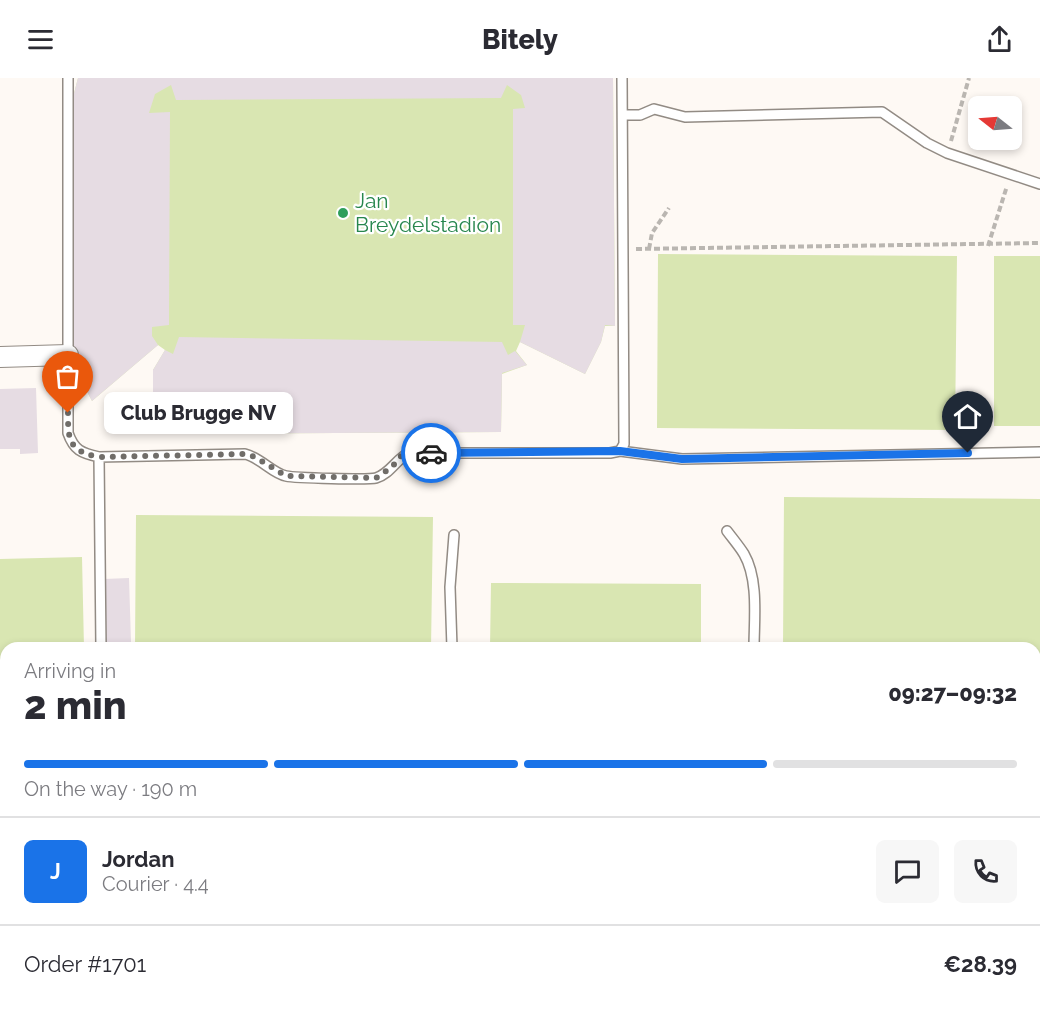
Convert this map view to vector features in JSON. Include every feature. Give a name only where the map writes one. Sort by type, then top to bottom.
[{"type":"street","points":[[0,357],[68,355]]},
{"type":"lane","points":[[68,78],[68,433],[72,444],[80,453],[99,457],[245,454],[255,457],[286,476],[376,478],[392,467],[401,456],[410,453],[620,451],[682,459],[1040,452]]},
{"type":"lane","points":[[620,451],[624,444],[622,78]]},
{"type":"lane","points":[[624,115],[640,115],[654,109],[685,117],[882,112],[927,144],[947,153],[1040,183]]},
{"type":"lane","points":[[99,457],[101,642]]},
{"type":"lane","points":[[727,531],[745,556],[751,578],[754,599],[754,642]]},
{"type":"lane","points":[[452,642],[451,575],[454,535]]},
{"type":"path","points":[[947,153],[969,78]]},
{"type":"path","points":[[988,246],[1011,174]]},
{"type":"path","points":[[649,249],[652,233],[669,208]]},
{"type":"path","points":[[624,249],[988,246],[1040,243]]},
{"type":"green space","name":"Jan Breydelstadion","points":[[78,78],[613,78],[615,326],[605,326],[601,342],[585,374],[520,342],[516,351],[527,365],[502,374],[501,432],[182,434],[182,426],[168,425],[168,415],[153,416],[153,370],[165,350],[158,345],[92,401],[76,370],[74,354],[72,101]]},
{"type":"green space","points":[[658,254],[957,256],[955,430],[657,428]]},
{"type":"green space","points":[[994,256],[1040,256],[1040,426],[994,426]]},
{"type":"green space","points":[[784,497],[1040,499],[1040,642],[783,642]]},
{"type":"green space","points":[[136,515],[433,517],[431,642],[135,642]]},
{"type":"green space","points":[[82,557],[84,642],[0,642],[0,559]]},
{"type":"green space","points":[[491,583],[701,584],[701,642],[490,642]]},
{"type":"building","points":[[78,78],[613,78],[615,326],[605,325],[601,342],[585,374],[520,342],[525,325],[513,325],[513,109],[525,108],[521,95],[507,85],[501,98],[176,100],[171,85],[155,94],[149,113],[170,112],[169,325],[152,327],[152,336],[158,345],[92,401],[76,370],[74,354],[72,101]]},
{"type":"building","points":[[179,337],[502,342],[508,355],[515,351],[527,365],[502,373],[501,432],[182,434],[182,426],[168,425],[168,415],[153,416],[153,370],[165,350],[173,354]]},
{"type":"building","points":[[36,388],[38,453],[20,454],[20,449],[0,449],[0,389]]},
{"type":"building","points":[[129,578],[131,642],[105,642],[104,579]]},
{"type":"way so far","points":[[68,413],[68,433],[72,444],[80,453],[99,457],[245,454],[255,457],[286,476],[376,478],[392,467],[401,456],[410,453],[431,453]]},
{"type":"place","name":"Jan Breydelstadion","points":[[343,213]]},
{"type":"place","name":"Club Brugge NV","points":[[68,413]]},
{"type":"route","points":[[431,453],[610,453],[620,451],[682,459],[968,453]]}]
